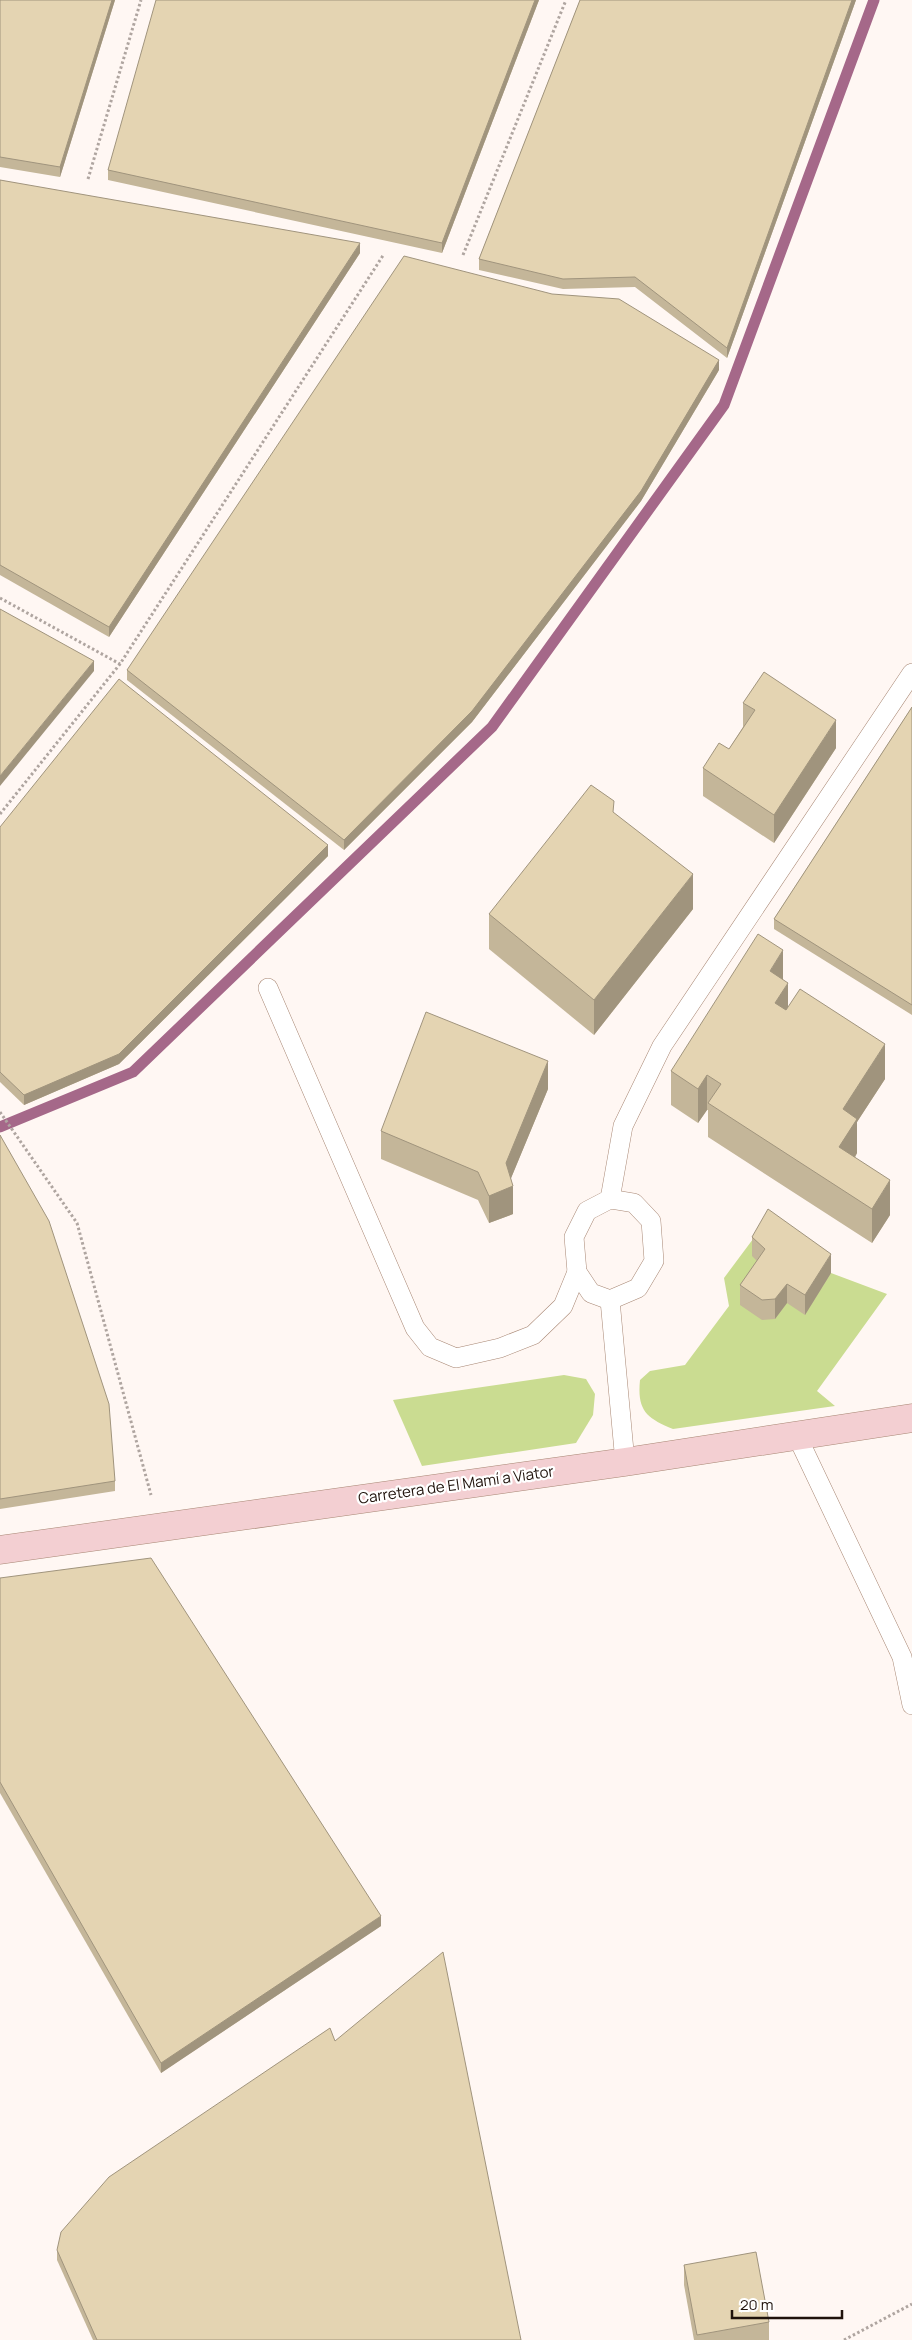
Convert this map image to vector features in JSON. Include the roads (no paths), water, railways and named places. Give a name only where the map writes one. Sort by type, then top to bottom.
[{"type":"street","name":"Carretera de El Mamí a Viator","points":[[0,1550],[625,1462],[912,1418]]},
{"type":"lane","points":[[610,1199],[623,1126],[662,1046],[912,673]]},
{"type":"lane","points":[[268,988],[415,1328],[430,1347],[456,1358],[500,1348],[533,1335],[563,1306],[577,1272],[574,1238],[587,1211],[610,1199],[634,1204],[651,1221],[654,1261],[638,1288],[610,1300],[591,1293],[577,1272]]},
{"type":"lane","points":[[610,1300],[625,1462]]},
{"type":"lane","points":[[796,1436],[902,1657],[912,1705]]},
{"type":"waterway","points":[[0,1127],[133,1072],[492,727],[724,405],[874,0]]}]
